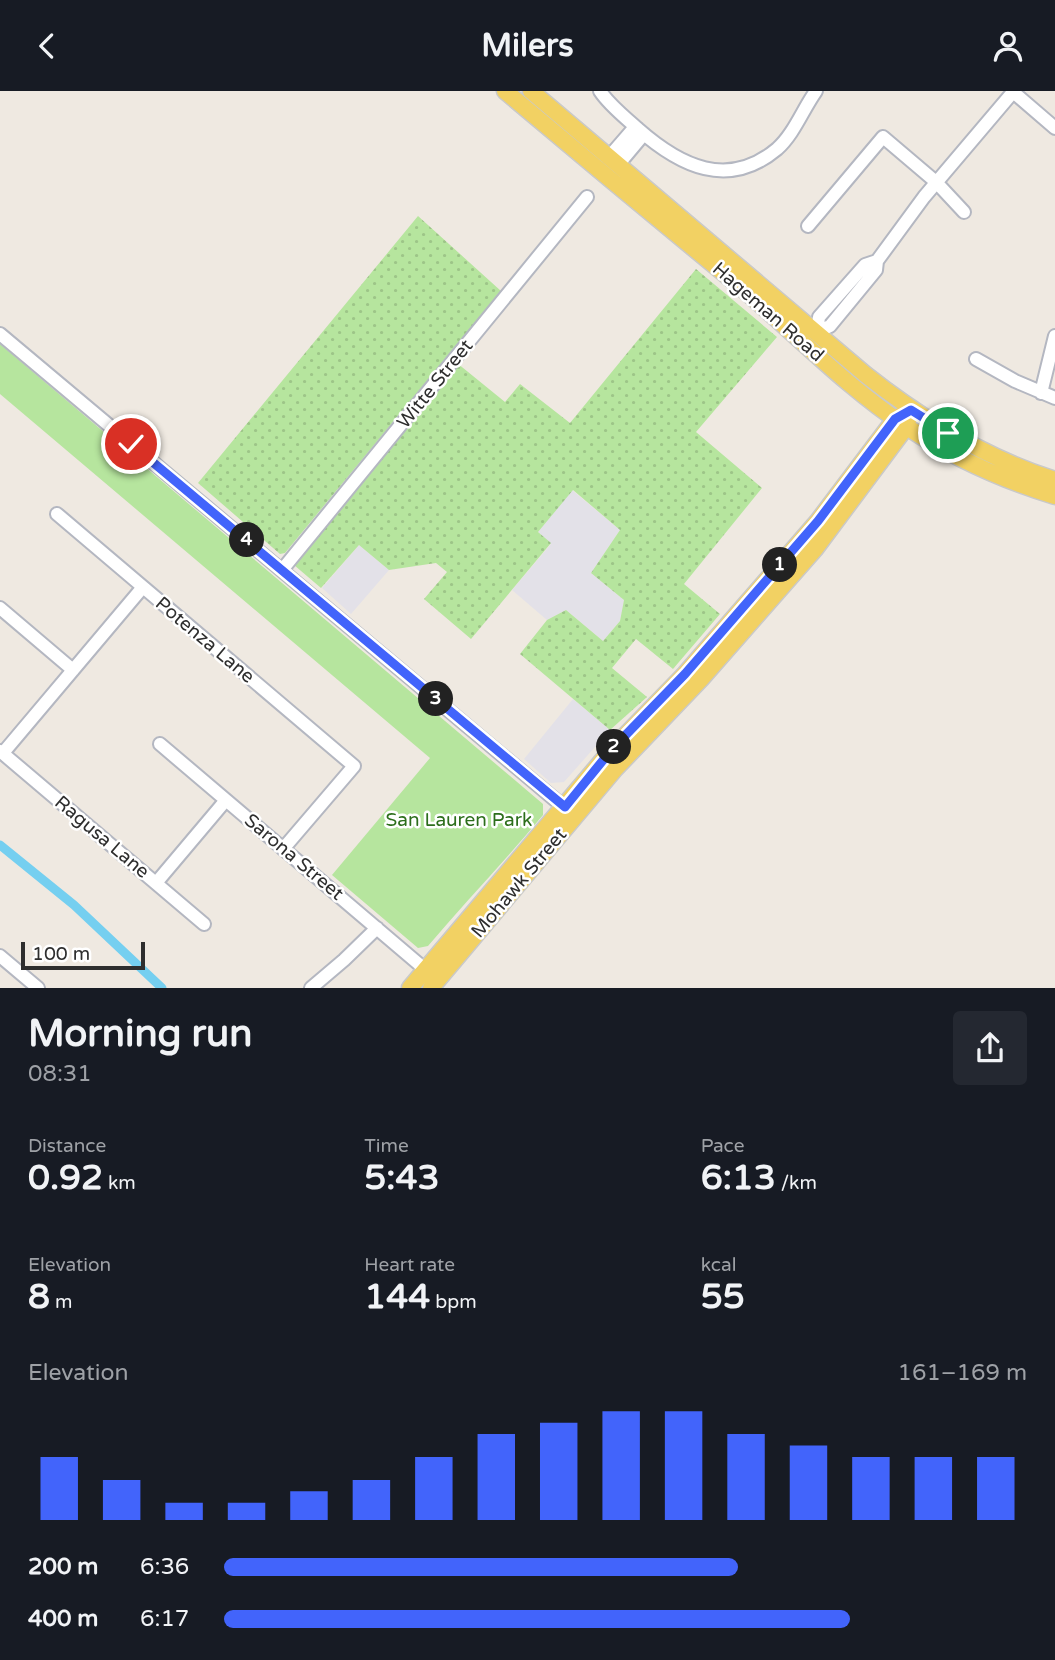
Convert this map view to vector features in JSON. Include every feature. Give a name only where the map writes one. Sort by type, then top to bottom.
[{"type":"main road","name":"Hageman Road","points":[[505,91],[901,423],[974,465],[1055,496]]},
{"type":"main road","name":"Hageman Road","points":[[531,91],[866,375],[911,410],[974,447],[1055,480]]},
{"type":"main road","points":[[539,120],[555,123],[599,160],[613,161]]},
{"type":"main road","points":[[738,285],[763,298],[807,334],[817,331]]},
{"type":"main road","name":"Mohawk Street","points":[[565,807],[613,748],[685,674],[911,410]]},
{"type":"main road","name":"Mohawk Street","points":[[431,988],[615,769],[701,679],[815,549],[901,423]]},
{"type":"main road","points":[[496,910],[512,881],[561,823],[565,807]]},
{"type":"main road","points":[[410,988],[565,807]]},
{"type":"main road","points":[[422,988],[427,971]]},
{"type":"street","points":[[600,91],[640,130],[690,165],[713,171],[737,170],[760,161],[779,147],[816,91]]},
{"type":"street","points":[[817,331],[820,317],[865,265],[877,261],[936,182],[1012,91],[1055,128]]},
{"type":"street","points":[[613,161],[640,130]]},
{"type":"street","points":[[808,226],[883,137],[936,182],[964,212]]},
{"type":"street","name":"Witte Street","points":[[282,570],[587,197]]},
{"type":"street","points":[[0,334],[565,807]]},
{"type":"street","points":[[1041,393],[1055,336]]},
{"type":"street","points":[[976,359],[1055,398]]},
{"type":"street","name":"Potenza Lane","points":[[57,514],[354,766],[283,849]]},
{"type":"street","points":[[1,752],[143,587]]},
{"type":"street","points":[[0,608],[73,670]]},
{"type":"street","name":"Sarona Street","points":[[160,744],[427,971]]},
{"type":"street","name":"Ragusa Lane","points":[[1,752],[204,924]]},
{"type":"street","points":[[156,883],[226,800]]},
{"type":"street","points":[[311,988],[377,928]]},
{"type":"street","points":[[0,956],[38,988]]},
{"type":"shaded area","points":[[572,490],[620,530],[591,573],[624,600],[620,621],[603,641],[566,610],[547,620],[512,590],[551,544],[538,532]]},
{"type":"shaded area","points":[[359,545],[389,570],[351,614],[322,588]]},
{"type":"shaded area","points":[[573,699],[610,730],[564,782],[551,783],[524,759]]},
{"type":"green space","points":[[418,216],[501,291],[285,553],[280,554],[198,483]]},
{"type":"green space","points":[[696,269],[777,337],[696,432],[762,488],[684,584],[720,614],[673,669],[636,639],[612,668],[647,697],[610,730],[520,654],[547,620],[566,610],[603,641],[620,621],[624,600],[591,573],[620,530],[573,490],[538,532],[551,543],[471,639],[424,599],[447,572],[436,563],[389,570],[359,545],[321,588],[294,565],[457,363],[505,402],[520,384],[570,423]]},
{"type":"green space","name":"San Lauren Park","points":[[0,344],[543,804],[543,815],[428,946],[418,948],[332,875],[430,758],[0,394]]},
{"type":"waterway","points":[[0,845],[74,905],[162,988]]},
{"type":"route","points":[[131,444],[565,807],[613,748],[685,674],[818,521],[895,419],[911,410],[948,433]]}]
